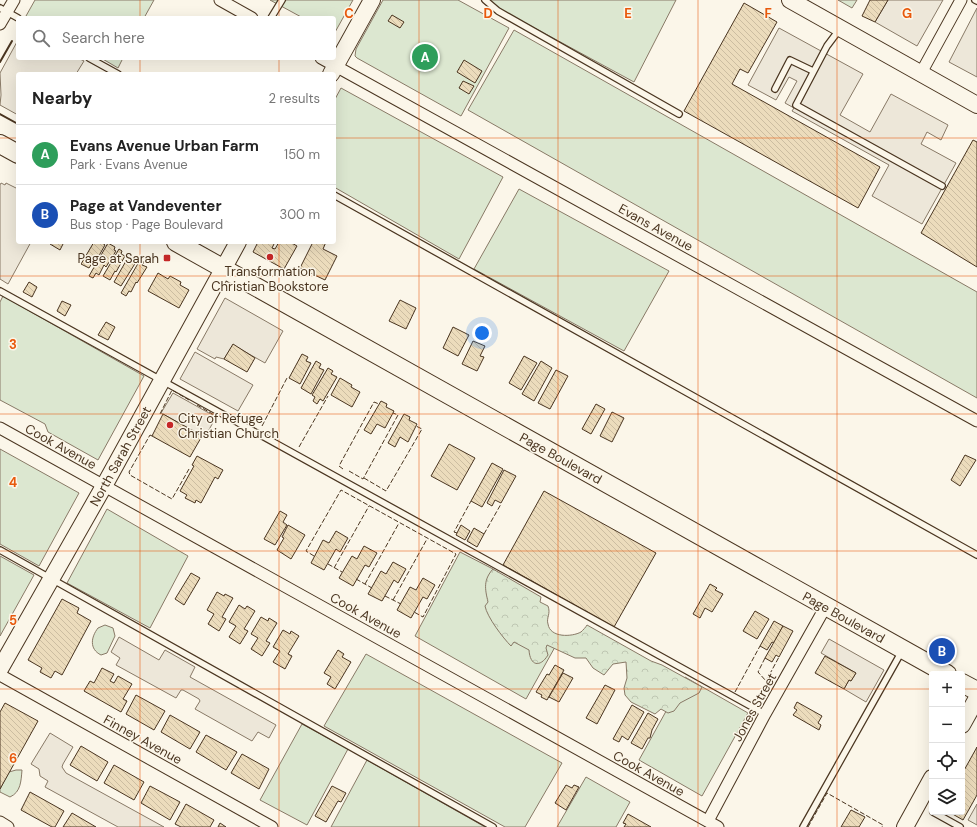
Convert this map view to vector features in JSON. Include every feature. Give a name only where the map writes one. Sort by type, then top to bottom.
[{"type":"main road","points":[[0,144],[16,153]]},
{"type":"main road","name":"Page Boulevard","points":[[180,244],[942,671]]},
{"type":"main road","points":[[965,685],[977,691]]},
{"type":"street","points":[[0,24],[3,10],[14,0]]},
{"type":"street","points":[[220,0],[248,16]]},
{"type":"street","points":[[333,70],[372,0]]},
{"type":"street","points":[[790,0],[977,105]]},
{"type":"street","points":[[921,73],[961,0]]},
{"type":"street","name":"Evans Avenue","points":[[323,60],[333,70],[977,421]]},
{"type":"street","name":"North Sarah Street","points":[[0,669],[104,486],[237,244]]},
{"type":"street","name":"Cook Avenue","points":[[0,428],[713,824]]},
{"type":"street","name":"Jones Street","points":[[713,824],[765,714],[826,606]]},
{"type":"street","name":"Finney Avenue","points":[[0,675],[272,827]]},
{"type":"street","points":[[965,720],[977,698]]},
{"type":"street","points":[[905,827],[927,808],[932,779]]},
{"type":"street","points":[[0,822],[8,827]]},
{"type":"lane","points":[[272,16],[282,0]]},
{"type":"lane","points":[[485,0],[498,11],[678,114]]},
{"type":"lane","points":[[3,10],[16,17]]},
{"type":"lane","points":[[840,28],[828,44],[796,105],[942,186]]},
{"type":"lane","points":[[93,60],[114,72]]},
{"type":"lane","points":[[775,89],[790,60],[814,71]]},
{"type":"lane","points":[[336,196],[977,555]]},
{"type":"lane","points":[[0,291],[765,714]]},
{"type":"lane","points":[[0,550],[493,827]]},
{"type":"lane","points":[[803,827],[903,649]]},
{"type":"lane","points":[[927,808],[960,827]]},
{"type":"green space","points":[[35,0],[154,0],[145,16],[26,16]]},
{"type":"green space","points":[[270,0],[353,0],[336,30],[336,16],[299,16]]},
{"type":"green space","points":[[383,0],[458,0],[509,28],[461,116],[355,56],[356,49]]},
{"type":"green space","points":[[483,0],[676,0],[634,82]]},
{"type":"green space","points":[[838,0],[857,0],[852,8]]},
{"type":"green space","points":[[514,30],[977,292],[977,398],[468,110]]},
{"type":"green space","points":[[104,60],[122,60],[118,68]]},
{"type":"green space","points":[[341,88],[503,177],[459,259],[336,188],[336,97]]},
{"type":"green space","points":[[519,189],[669,271],[624,351],[474,269]]},
{"type":"green space","points":[[3,296],[144,376],[98,460],[48,432],[45,424],[0,400],[0,302]]},
{"type":"green space","points":[[0,449],[79,493],[39,566],[0,544]]},
{"type":"green space","points":[[107,509],[188,556],[150,628],[67,583]]},
{"type":"green space","points":[[460,552],[493,569],[555,647],[526,699],[415,636]]},
{"type":"green space","points":[[0,556],[34,575],[0,636]]},
{"type":"green space","points":[[493,569],[541,597],[540,602],[548,606],[548,622],[550,629],[553,632],[562,635],[577,634],[587,625],[651,661],[662,665],[702,687],[699,693],[680,703],[674,711],[668,713],[661,709],[655,714],[631,702],[625,695],[624,688],[627,678],[626,662],[613,664],[604,675],[593,668],[586,658],[575,658],[547,645],[546,648],[548,655],[545,659],[539,663],[533,662],[529,650],[514,642],[511,646],[486,611],[485,606],[488,602],[486,581]]},
{"type":"green space","points":[[105,625],[113,628],[115,636],[107,653],[101,655],[94,650],[92,643],[98,628]]},
{"type":"green space","points":[[366,654],[562,763],[525,827],[505,827],[324,726]]},
{"type":"green space","points":[[685,677],[748,713],[702,796],[639,760]]},
{"type":"green space","points":[[302,724],[348,749],[307,825],[260,800]]},
{"type":"green space","points":[[367,760],[485,827],[331,827]]},
{"type":"green space","points":[[22,770],[21,782],[14,795],[10,797],[0,792],[0,789],[9,772]]},
{"type":"green space","points":[[586,777],[630,802],[616,827],[557,827]]},
{"type":"shaded area","points":[[888,0],[943,0],[917,46],[875,22]]},
{"type":"shaded area","points":[[977,8],[977,77],[949,62]]},
{"type":"shaded area","points":[[779,28],[863,74],[840,115],[870,132],[891,94],[948,125],[941,140],[927,132],[921,144],[956,163],[922,224],[872,196],[889,165],[792,111],[794,108],[785,103],[797,81],[789,77],[776,100],[748,85]]},
{"type":"shaded area","points":[[16,44],[16,60],[84,61],[77,72],[16,72],[16,114],[0,105],[0,73]]},
{"type":"shaded area","points":[[1,183],[5,185],[6,183],[16,188],[16,244],[30,244],[8,284],[0,279]]},
{"type":"shaded area","points":[[225,298],[283,331],[265,363],[233,345],[224,359],[216,357],[215,359],[197,349]]},
{"type":"shaded area","points":[[195,352],[253,385],[238,411],[180,379]]},
{"type":"shaded area","points":[[173,393],[216,417],[205,437],[161,413]]},
{"type":"shaded area","points":[[119,637],[159,660],[165,650],[195,667],[190,677],[276,725],[269,738],[258,732],[252,741],[195,709],[200,701],[199,699],[183,690],[181,690],[176,698],[116,665],[120,658],[111,652]]},
{"type":"shaded area","points":[[829,639],[884,670],[866,702],[844,689],[849,680],[851,681],[856,673],[821,653]]},
{"type":"shaded area","points":[[50,733],[73,747],[62,767],[66,773],[164,827],[118,827],[45,787],[48,781],[40,776],[39,769],[31,764]]},
{"type":"shaded area","points":[[977,804],[977,825],[968,820]]},
{"type":"building","points":[[870,0],[888,0],[875,22],[862,16]]},
{"type":"building","points":[[744,3],[777,22],[748,73],[740,69],[732,84],[880,167],[858,208],[684,111]]},
{"type":"building","points":[[392,15],[404,22],[400,28],[388,21]]},
{"type":"building","points":[[464,60],[482,71],[475,83],[457,72]]},
{"type":"building","points":[[463,81],[474,86],[469,94],[459,88]]},
{"type":"building","points":[[973,140],[977,142],[977,267],[921,233]]},
{"type":"building","points":[[50,244],[63,244],[60,250]]},
{"type":"building","points":[[93,244],[105,245],[96,261],[94,260],[89,268],[81,264]]},
{"type":"building","points":[[107,244],[115,247],[114,250],[116,251],[106,267],[104,265],[99,275],[96,273],[93,278],[89,276]]},
{"type":"building","points":[[257,244],[274,244],[272,248],[275,249],[278,244],[294,244],[297,246],[284,269],[253,252]]},
{"type":"building","points":[[312,244],[325,244],[323,249],[337,256],[325,280],[300,268]]},
{"type":"building","points":[[119,249],[122,251],[121,254],[125,256],[110,280],[103,276]]},
{"type":"building","points":[[130,254],[133,257],[132,259],[136,262],[121,286],[114,282]]},
{"type":"building","points":[[140,260],[144,262],[142,265],[147,267],[131,292],[129,291],[126,296],[121,293]]},
{"type":"building","points":[[158,273],[168,279],[170,276],[181,282],[180,285],[189,290],[179,308],[148,291]]},
{"type":"building","points":[[29,282],[37,287],[32,297],[23,292]]},
{"type":"building","points":[[400,300],[416,308],[406,329],[389,321]]},
{"type":"building","points":[[62,301],[71,305],[65,316],[57,311]]},
{"type":"building","points":[[106,322],[115,327],[108,340],[98,335]]},
{"type":"building","points":[[453,327],[469,335],[458,356],[443,348]]},
{"type":"building","points":[[473,341],[485,346],[480,356],[484,357],[477,371],[462,364]]},
{"type":"building","points":[[233,344],[255,358],[247,372],[224,359]]},
{"type":"building","points":[[302,354],[308,357],[306,361],[311,363],[300,384],[289,378]]},
{"type":"building","points":[[524,356],[537,363],[521,390],[509,383]]},
{"type":"building","points":[[316,361],[321,364],[319,368],[324,370],[311,394],[301,388]]},
{"type":"building","points":[[541,361],[552,368],[534,401],[522,394]]},
{"type":"building","points":[[328,368],[333,371],[331,374],[337,377],[323,401],[320,399],[317,404],[313,401],[315,397],[312,395]]},
{"type":"building","points":[[556,370],[568,376],[550,409],[538,403]]},
{"type":"building","points":[[340,378],[360,392],[352,407],[331,395]]},
{"type":"building","points":[[381,401],[387,404],[386,407],[394,411],[385,428],[377,424],[371,434],[364,430]]},
{"type":"building","points":[[596,404],[605,409],[591,434],[582,429]]},
{"type":"building","points":[[612,412],[624,418],[612,442],[600,436]]},
{"type":"building","name":"City of Refuge Christian Church","points":[[163,414],[202,436],[190,457],[152,436]]},
{"type":"building","points":[[404,414],[410,417],[409,420],[417,424],[408,442],[400,437],[395,447],[388,443]]},
{"type":"building","points":[[449,444],[475,458],[457,490],[431,476]]},
{"type":"building","points":[[965,455],[976,460],[960,486],[951,480]]},
{"type":"building","points":[[197,456],[223,470],[218,479],[215,477],[201,503],[196,500],[195,503],[185,498],[187,495],[180,491],[194,466],[192,465]]},
{"type":"building","points":[[492,463],[503,469],[482,507],[471,501]]},
{"type":"building","points":[[504,470],[516,476],[501,503],[495,500],[492,506],[487,503]]},
{"type":"building","points":[[544,491],[656,553],[614,627],[503,565]]},
{"type":"building","points":[[280,511],[287,515],[283,522],[287,525],[275,545],[264,539]]},
{"type":"building","points":[[288,525],[305,535],[291,559],[277,550],[284,538],[282,537]]},
{"type":"building","points":[[461,525],[470,531],[465,540],[456,535]]},
{"type":"building","points":[[474,528],[484,534],[477,547],[467,541]]},
{"type":"building","points":[[336,531],[348,538],[340,552],[336,549],[324,570],[311,563],[323,540],[329,543]]},
{"type":"building","points":[[364,546],[377,553],[369,567],[365,565],[353,586],[339,578],[352,556],[357,559]]},
{"type":"building","points":[[393,562],[406,569],[398,583],[394,580],[382,601],[368,594],[381,571],[386,574]]},
{"type":"building","points":[[191,573],[200,578],[184,605],[175,599]]},
{"type":"building","points":[[423,578],[435,585],[427,599],[423,597],[411,618],[397,610],[410,587],[416,590]]},
{"type":"building","points":[[710,584],[717,588],[715,590],[723,594],[712,612],[705,608],[700,618],[693,614]]},
{"type":"building","points":[[217,592],[224,596],[225,594],[233,598],[222,617],[226,619],[219,631],[208,624],[214,614],[207,610]]},
{"type":"building","points":[[62,599],[79,608],[77,613],[91,621],[62,675],[55,671],[51,678],[40,672],[42,668],[28,660]]},
{"type":"building","points":[[239,605],[245,609],[247,606],[255,611],[244,629],[248,631],[240,644],[229,637],[236,626],[229,622]]},
{"type":"building","points":[[755,611],[769,619],[757,639],[743,631]]},
{"type":"building","points":[[261,617],[268,621],[269,618],[277,623],[266,641],[270,643],[262,656],[251,649],[258,638],[251,634]]},
{"type":"building","points":[[774,621],[783,626],[774,643],[772,642],[767,650],[760,646]]},
{"type":"building","points":[[783,626],[793,631],[779,657],[776,655],[772,662],[765,658]]},
{"type":"building","points":[[283,630],[290,634],[291,631],[299,636],[288,654],[292,656],[285,669],[273,662],[280,651],[273,647]]},
{"type":"building","points":[[338,650],[344,654],[342,657],[351,662],[335,689],[327,684],[331,677],[324,673]]},
{"type":"building","points":[[825,656],[856,673],[851,681],[849,680],[844,689],[815,673]]},
{"type":"building","points":[[555,665],[564,670],[547,700],[536,692],[547,674],[549,675]]},
{"type":"building","points":[[102,668],[114,674],[110,681],[114,683],[118,676],[132,684],[123,699],[127,701],[121,712],[84,691],[90,681],[94,683]]},
{"type":"building","points":[[563,673],[573,678],[559,702],[549,697]]},
{"type":"building","points":[[605,685],[615,690],[597,724],[586,718]]},
{"type":"building","points":[[136,695],[165,711],[154,730],[126,714]]},
{"type":"building","points":[[797,702],[822,716],[818,723],[821,725],[819,730],[793,715],[797,710],[794,708]]},
{"type":"building","points":[[5,703],[38,721],[0,789],[0,712]]},
{"type":"building","points":[[632,705],[644,712],[628,740],[622,736],[619,742],[613,739]]},
{"type":"building","points":[[648,713],[658,719],[652,730],[650,738],[648,738],[642,749],[631,743]]},
{"type":"building","points":[[170,715],[200,732],[190,749],[161,732]]},
{"type":"building","points":[[206,735],[237,752],[226,770],[196,752]]},
{"type":"building","points":[[81,746],[108,762],[97,781],[70,765]]},
{"type":"building","points":[[977,747],[977,795],[963,820],[954,815],[965,815],[965,769]]},
{"type":"building","points":[[242,754],[269,769],[259,789],[231,773]]},
{"type":"building","points":[[114,765],[144,782],[134,800],[104,783]]},
{"type":"building","points":[[566,785],[572,788],[574,785],[579,787],[566,810],[555,803]]},
{"type":"building","points":[[150,786],[180,802],[170,820],[141,803]]},
{"type":"building","points":[[332,786],[346,793],[341,802],[338,801],[326,822],[315,816]]},
{"type":"building","points":[[30,792],[64,811],[55,827],[52,827],[21,810]]},
{"type":"building","points":[[186,804],[214,820],[210,827],[181,827],[175,824]]},
{"type":"building","points":[[851,810],[865,817],[859,827],[841,827]]},
{"type":"building","points":[[72,813],[96,827],[63,827]]},
{"type":"building","points":[[628,814],[651,827],[624,827],[626,824],[623,823]]},
{"type":"building","points":[[220,823],[226,827],[218,827]]},
{"type":"fence","points":[[262,426],[287,378]]},
{"type":"fence","points":[[160,414],[172,390],[189,400]]},
{"type":"fence","points":[[299,447],[328,396]]},
{"type":"fence","points":[[343,469],[339,466],[374,402],[379,404]]},
{"type":"fence","points":[[197,405],[216,416]]},
{"type":"fence","points":[[349,471],[363,479],[398,415],[393,413]]},
{"type":"fence","points":[[364,478],[386,491],[422,429],[416,426]]},
{"type":"fence","points":[[152,436],[150,435],[129,472],[130,475],[172,499],[189,469]]},
{"type":"fence","points":[[314,556],[306,551],[341,490],[456,554],[423,617],[414,612]]},
{"type":"fence","points":[[457,533],[454,532],[471,501]]},
{"type":"fence","points":[[484,534],[501,504]]},
{"type":"fence","points":[[334,568],[369,506]]},
{"type":"fence","points":[[365,584],[399,523]]},
{"type":"fence","points":[[393,600],[427,539]]},
{"type":"fence","points":[[328,564],[342,572]]},
{"type":"fence","points":[[356,579],[372,588]]},
{"type":"fence","points":[[385,596],[401,604]]},
{"type":"fence","points":[[735,692],[760,646]]},
{"type":"fence","points":[[765,658],[758,672],[766,681],[779,657]]},
{"type":"fence","points":[[808,827],[827,793],[883,825],[882,827]]},
{"type":"wall","points":[[0,62],[12,41]]},
{"type":"wall","points":[[0,114],[16,123]]},
{"type":"place","name":"Evans Avenue Urban Farm","points":[[425,57]]},
{"type":"place","name":"Transformation Christian Bookstore","points":[[270,257]]},
{"type":"place","name":"Page at Sarah","points":[[167,258]]},
{"type":"place","name":"City of Refuge Christian Church","points":[[170,425]]},
{"type":"place","name":"Page at Vandeventer","points":[[942,651]]}]
